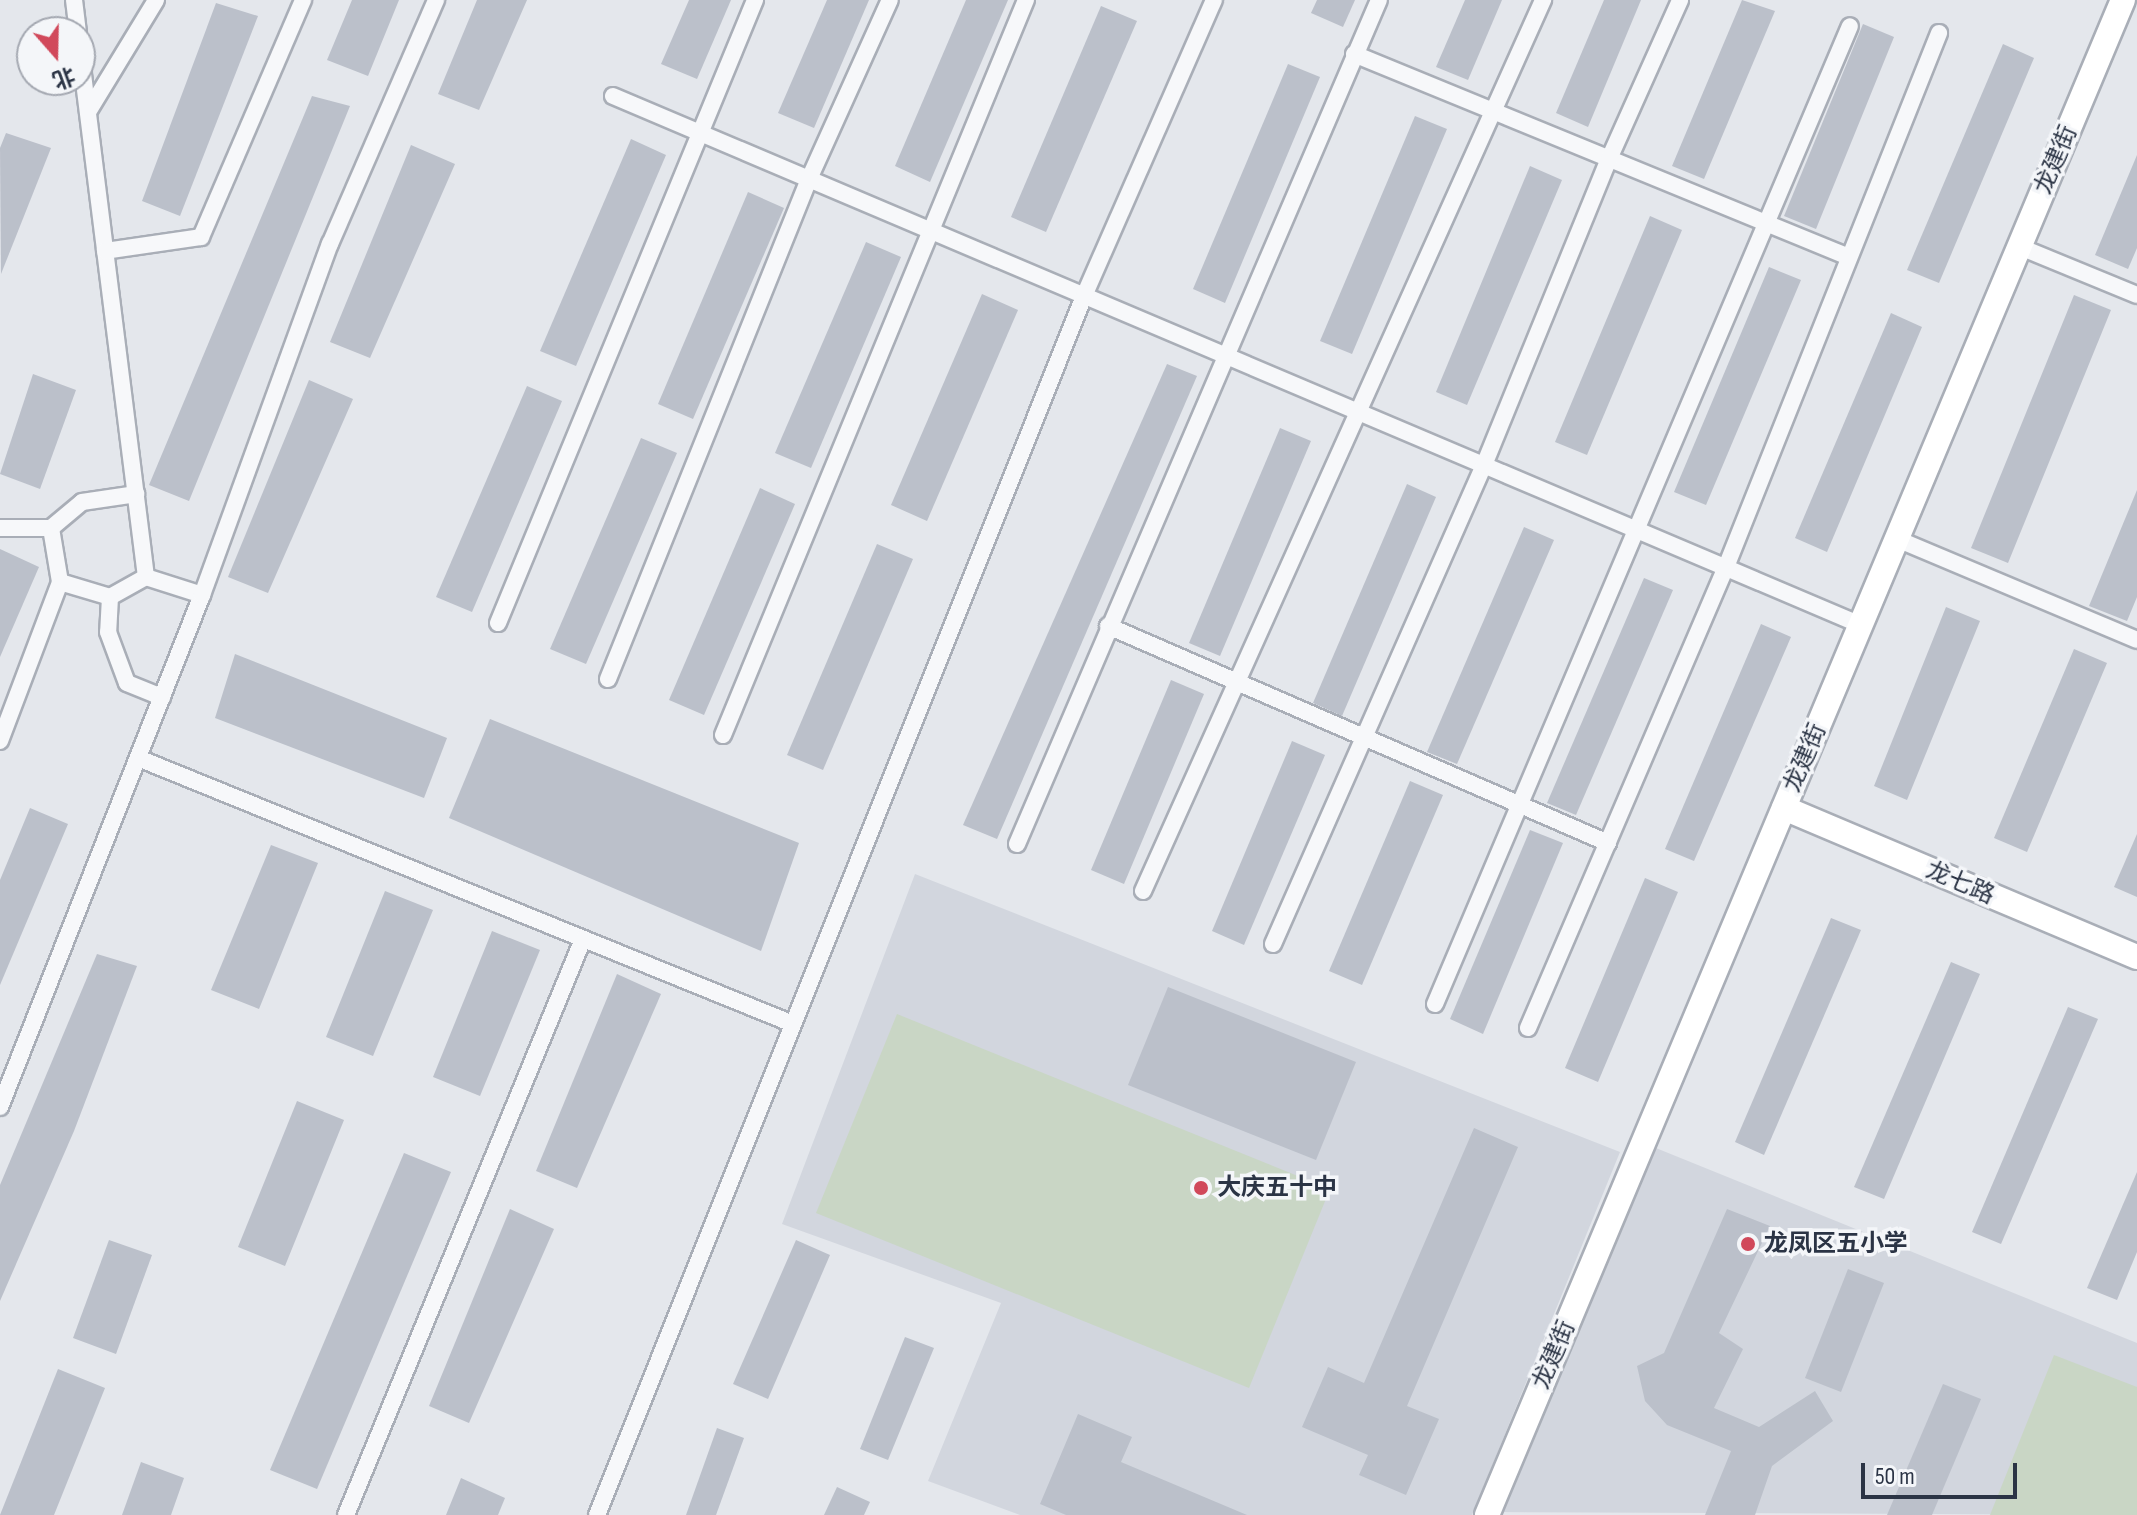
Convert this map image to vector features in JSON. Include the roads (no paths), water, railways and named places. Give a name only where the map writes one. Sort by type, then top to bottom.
[{"type":"street","points":[[88,112],[156,0]]},
{"type":"street","points":[[105,251],[201,237],[303,0]]},
{"type":"street","points":[[0,1107],[202,595],[330,244],[436,0]]},
{"type":"street","points":[[498,623],[755,0]]},
{"type":"street","points":[[608,679],[809,179],[890,0]]},
{"type":"street","points":[[723,735],[1026,0]]},
{"type":"street","points":[[597,1515],[1084,296],[1214,0]]},
{"type":"street","points":[[1017,844],[1379,0]]},
{"type":"street","points":[[1143,891],[1234,680],[1359,412],[1543,0]]},
{"type":"street","points":[[1273,944],[1484,465],[1609,159],[1680,0]]},
{"type":"street","name":"龙建街","points":[[1487,1515],[2123,0]]},
{"type":"street","points":[[1435,1004],[1639,531],[1850,26]]},
{"type":"street","points":[[1528,1028],[1726,567],[1939,33]]},
{"type":"street","points":[[1354,54],[1849,257]]},
{"type":"street","points":[[86,96],[146,577]]},
{"type":"street","points":[[613,96],[1861,625]]},
{"type":"street","points":[[2020,247],[2137,295]]},
{"type":"street","points":[[0,528],[51,528],[82,502],[136,494]]},
{"type":"street","points":[[0,741],[60,582],[51,528]]},
{"type":"street","points":[[1897,539],[2137,640]]},
{"type":"street","points":[[60,582],[110,597],[146,577],[202,595]]},
{"type":"street","points":[[110,597],[108,632],[127,683],[162,697]]},
{"type":"street","points":[[1108,626],[1608,843]]},
{"type":"street","points":[[138,758],[793,1024]]},
{"type":"street","name":"龙七路","points":[[1784,808],[2137,957]]},
{"type":"street","points":[[346,1515],[583,939]]},
{"type":"place","name":"大庆五十中","points":[[1201,1188]]},
{"type":"place","name":"龙凤区五小学","points":[[1748,1244]]}]
